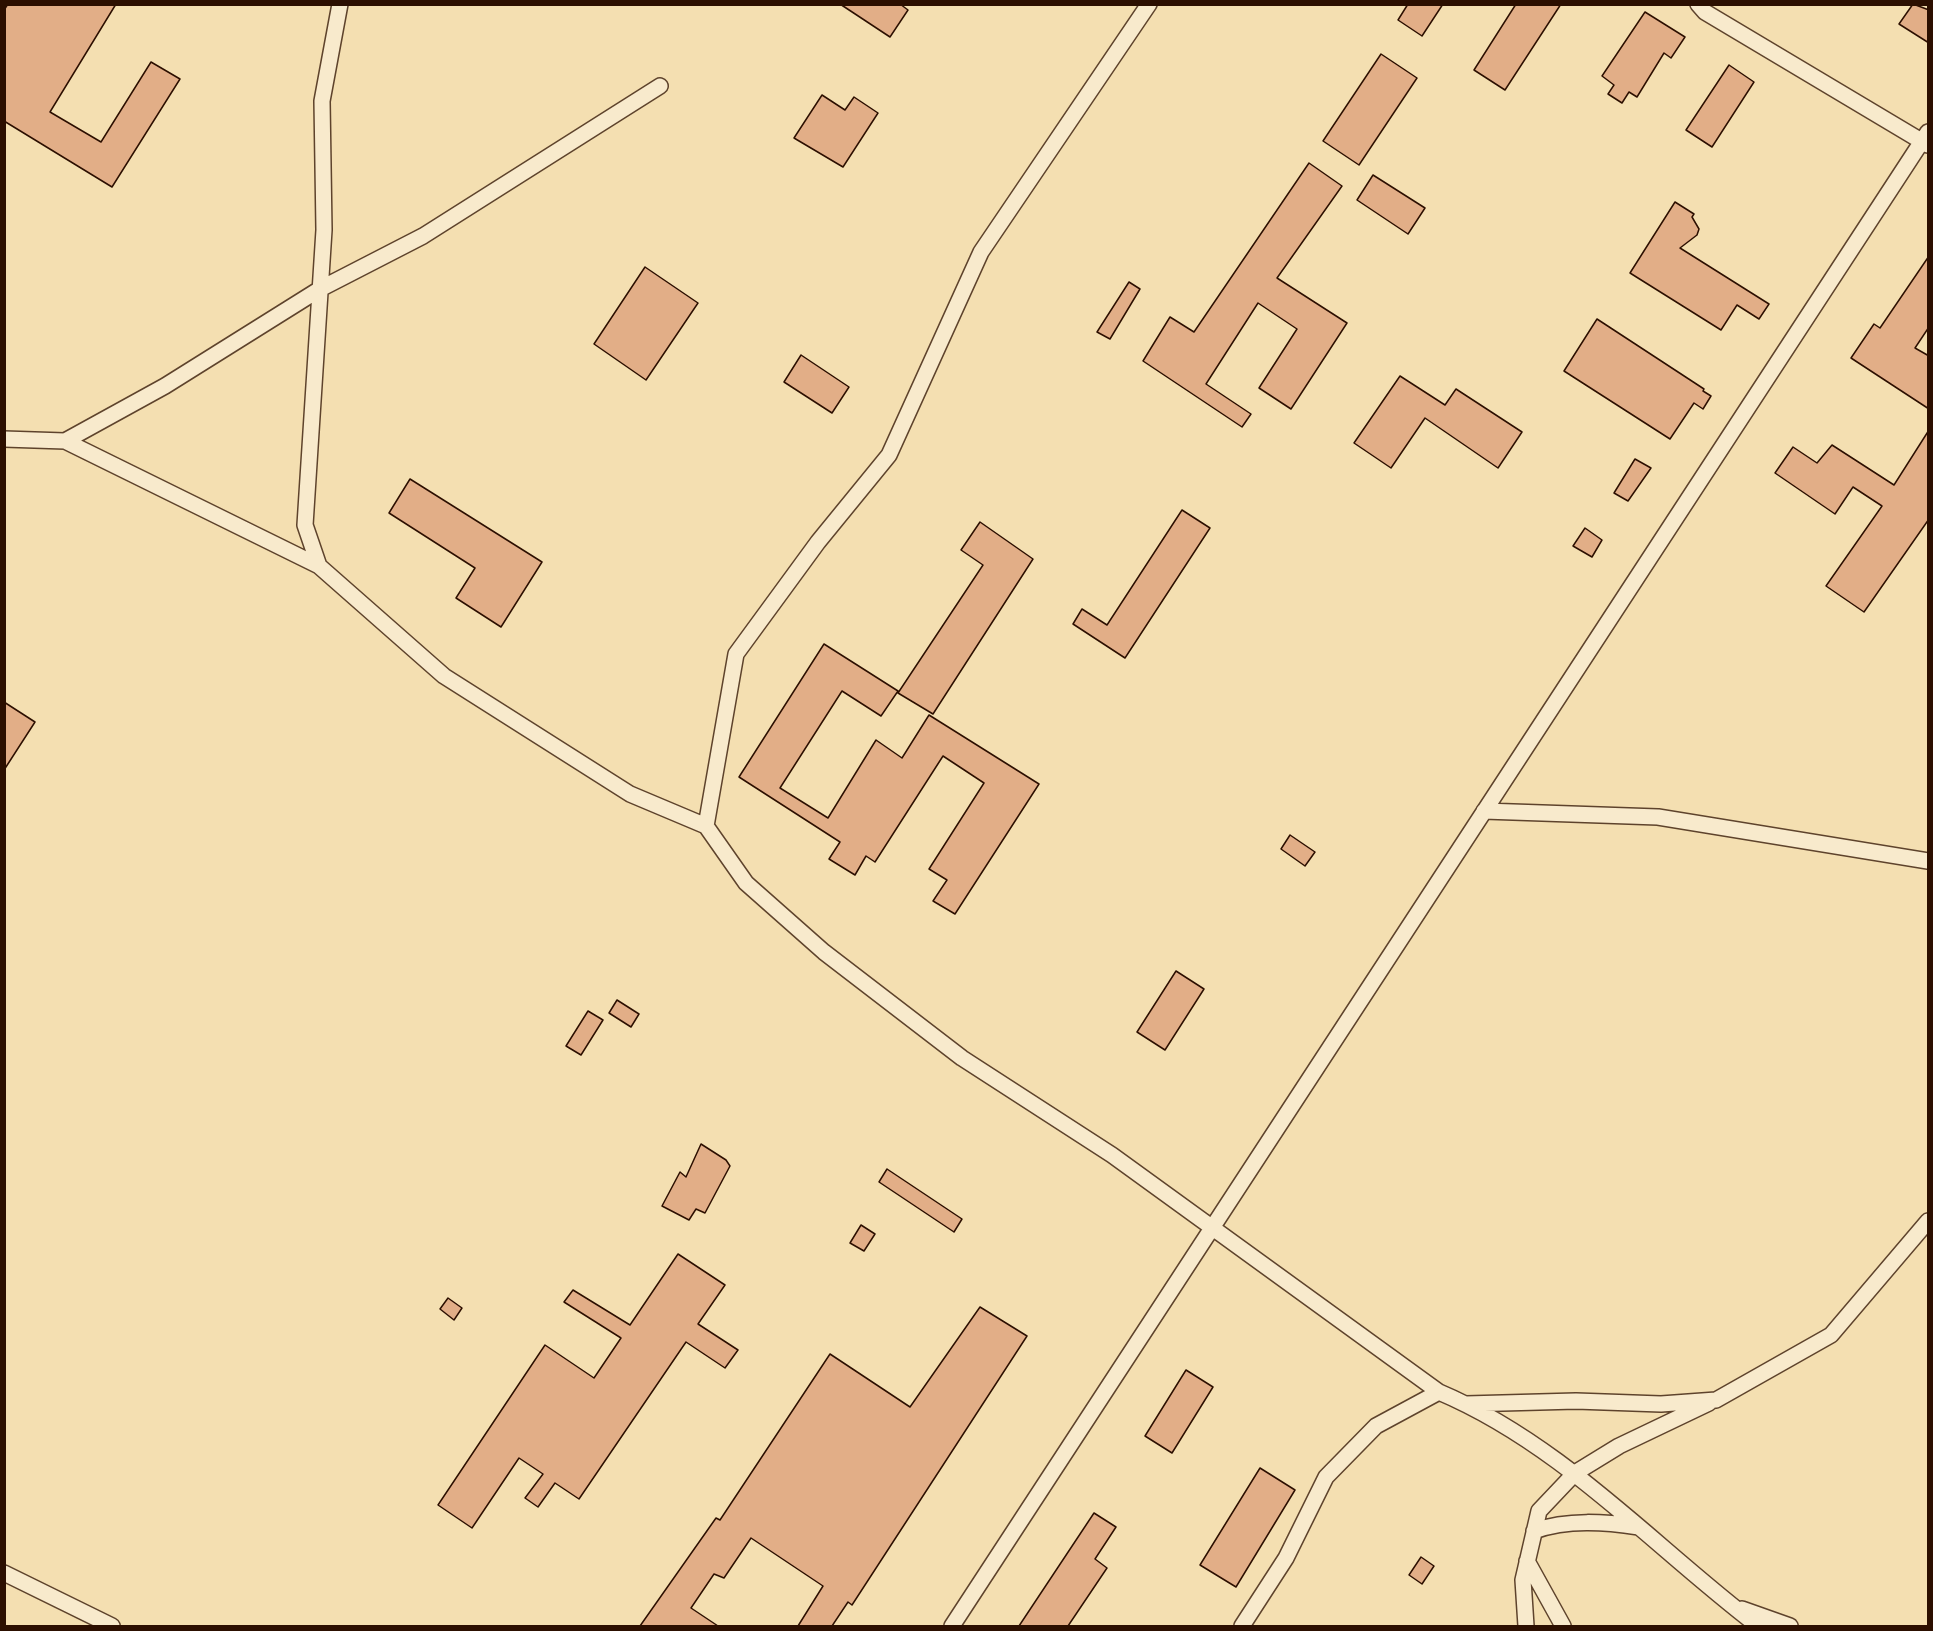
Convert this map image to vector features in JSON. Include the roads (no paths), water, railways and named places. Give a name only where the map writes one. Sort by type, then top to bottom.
[{"type":"street","points":[[319,566],[305,525],[324,230],[322,101],[340,4]]},
{"type":"street","points":[[705,826],[736,654],[818,542],[889,455],[981,252],[1149,4]]},
{"type":"street","points":[[952,1626],[1926,140],[1706,12],[1698,4]]},
{"type":"street","points":[[65,441],[165,386],[320,290],[423,236],[660,86]]},
{"type":"street","points":[[4,439],[65,441],[319,566],[444,676],[630,794],[705,826],[746,883],[824,952],[962,1059],[1112,1155],[1439,1392],[1466,1404],[1575,1473],[1728,1604],[1758,1626]]},
{"type":"street","points":[[1485,811],[1658,817],[1929,861]]},
{"type":"street","points":[[1526,1626],[1523,1580],[1539,1511],[1575,1473],[1619,1446],[1716,1400],[1831,1335],[1929,1221]]},
{"type":"street","points":[[1242,1626],[1286,1558],[1326,1477],[1376,1426],[1439,1392]]},
{"type":"street","points":[[1466,1404],[1576,1401],[1661,1404],[1716,1400]]},
{"type":"street","points":[[1534,1531],[1552,1525],[1583,1523],[1639,1527]]},
{"type":"street","points":[[1527,1561],[1563,1626]]},
{"type":"street","points":[[4,1573],[112,1626]]},
{"type":"street","points":[[1728,1604],[1790,1626]]}]
